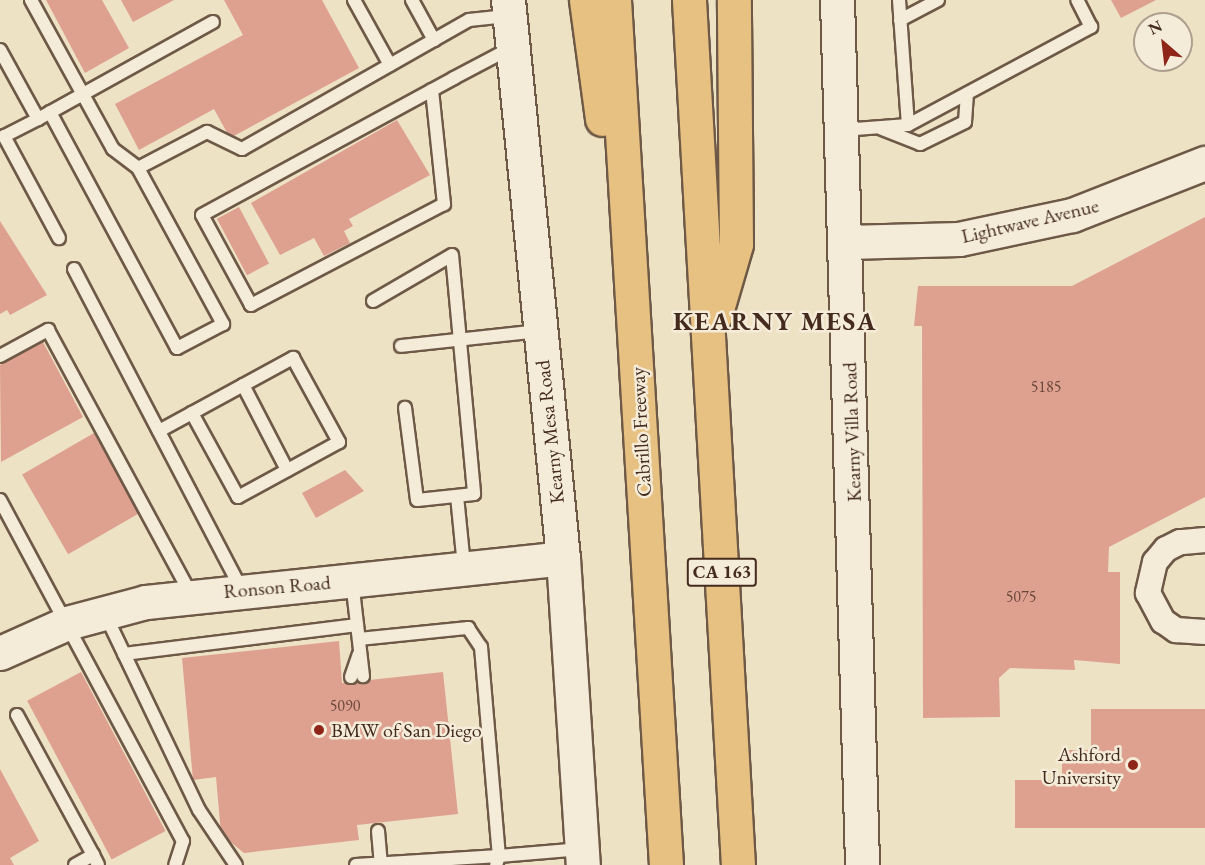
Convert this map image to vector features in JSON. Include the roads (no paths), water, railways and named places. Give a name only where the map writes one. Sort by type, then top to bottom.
[{"type":"highway","points":[[586,0],[638,379]]},
{"type":"highway","name":"Cabrillo Freeway","points":[[614,0],[666,865]]},
{"type":"highway","name":"CA 163","points":[[689,0],[710,332],[738,865]]},
{"type":"highway","points":[[710,332],[736,244],[734,0]]},
{"type":"street","name":"Kearny Villa Road","points":[[837,0],[847,242],[862,865]]},
{"type":"street","name":"Kearny Mesa Road","points":[[510,21],[563,558],[583,857]]},
{"type":"street","name":"Lightwave Avenue","points":[[847,242],[959,238],[1072,215],[1205,163]]},
{"type":"street","points":[[1205,540],[1180,542],[1166,549],[1149,576],[1149,592],[1163,621],[1176,630],[1205,632]]},
{"type":"street","name":"Ronson Road","points":[[2,648],[67,623],[104,612],[191,595],[563,558]]},
{"type":"lane","points":[[31,0],[113,149],[138,168],[223,324],[177,348],[50,112]]},
{"type":"lane","points":[[354,0],[390,65]]},
{"type":"lane","points":[[412,0],[434,40]]},
{"type":"lane","points":[[898,0],[908,125]]},
{"type":"lane","points":[[900,20],[938,0]]},
{"type":"lane","points":[[842,130],[908,125],[1091,27],[1077,0]]},
{"type":"lane","points":[[138,168],[207,132],[242,149],[470,20],[510,21]]},
{"type":"lane","points":[[432,90],[444,204],[251,305],[202,215],[432,90],[510,21]]},
{"type":"lane","points":[[59,238],[4,136],[213,22]]},
{"type":"lane","points":[[0,50],[38,119]]},
{"type":"lane","points":[[878,127],[920,144],[965,122],[967,94]]},
{"type":"lane","points":[[373,301],[452,255],[474,494],[417,500],[405,408]]},
{"type":"lane","points":[[74,269],[241,590]]},
{"type":"lane","points":[[0,356],[48,330],[191,595]]},
{"type":"lane","points":[[401,346],[541,331]]},
{"type":"lane","points":[[159,431],[243,385],[293,358],[339,442],[238,497],[192,413]]},
{"type":"lane","points":[[243,385],[287,470]]},
{"type":"lane","points":[[457,496],[464,567]]},
{"type":"lane","points":[[0,500],[183,841],[176,865]]},
{"type":"lane","points":[[352,579],[362,676],[359,645]]},
{"type":"lane","points":[[104,612],[199,810],[236,865]]},
{"type":"lane","points":[[124,654],[357,625]]},
{"type":"lane","points":[[359,645],[468,628],[481,648],[497,860]]},
{"type":"lane","points":[[17,715],[95,860],[75,865]]},
{"type":"lane","points":[[378,834],[380,864]]},
{"type":"lane","points":[[356,865],[583,857]]},
{"type":"place","name":"BMW of San Diego","points":[[319,730]]},
{"type":"place","name":"Ashford University","points":[[1133,765]]},
{"type":"district","name":"KEARNY MESA","points":[[775,322]]}]
